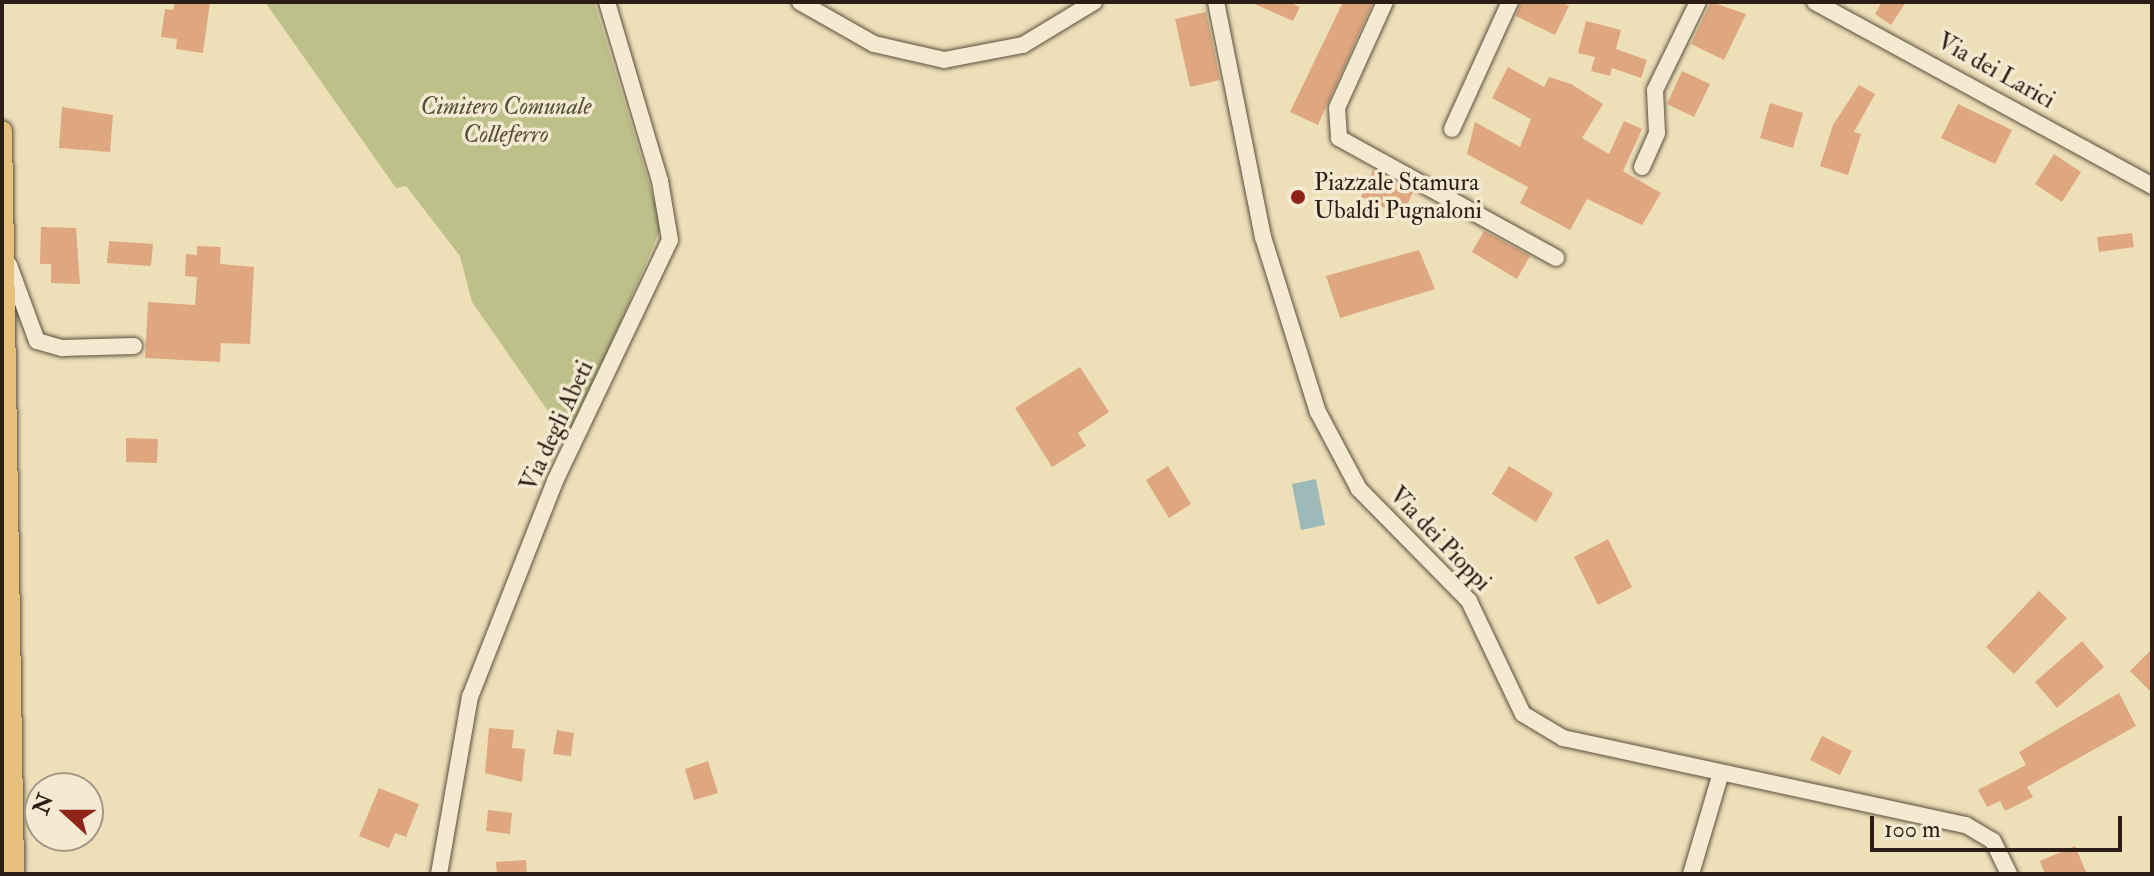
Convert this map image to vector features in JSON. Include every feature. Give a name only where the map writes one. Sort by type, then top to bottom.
[{"type":"main road","points":[[2,131],[14,874]]},
{"type":"street","name":"Via degli Abeti","points":[[439,874],[470,697],[555,481],[668,246],[660,181],[607,2]]},
{"type":"street","points":[[800,2],[874,44],[944,60],[1023,45],[1094,2]]},
{"type":"street","name":"Via dei Pioppi","points":[[1216,2],[1282,308],[1318,412],[1351,478],[1469,601],[1531,723],[1563,738],[1966,825],[1993,841],[2009,874]]},
{"type":"street","points":[[1385,2],[1339,101],[1339,138],[1556,258]]},
{"type":"street","points":[[1452,129],[1510,2]]},
{"type":"street","points":[[1642,167],[1657,133],[1653,95],[1698,2]]},
{"type":"street","name":"Via dei Larici","points":[[1815,2],[2152,186]]},
{"type":"street","points":[[4,248],[37,341],[62,348],[134,346]]},
{"type":"street","points":[[1691,874],[1721,773]]},
{"type":"green space","name":"Cimitero Comunale Colleferro","points":[[265,2],[594,2],[662,226],[572,434],[564,434],[472,302],[460,256],[406,186],[396,188]]},
{"type":"water","points":[[1316,479],[1325,525],[1301,530],[1292,484]]},
{"type":"building","points":[[175,2],[210,2],[203,53],[176,49],[177,39],[161,37],[165,9],[173,10]]},
{"type":"building","points":[[1250,2],[1289,2],[1300,7],[1293,21]]},
{"type":"building","points":[[1343,2],[1373,2],[1318,125],[1290,112]]},
{"type":"building","points":[[1521,2],[1560,2],[1569,6],[1555,35],[1516,16]]},
{"type":"building","points":[[1711,2],[1746,14],[1724,60],[1691,44]]},
{"type":"building","points":[[1882,2],[1906,2],[1891,25],[1875,14]]},
{"type":"building","points":[[1206,12],[1220,80],[1190,87],[1175,19]]},
{"type":"building","points":[[1586,21],[1621,30],[1616,49],[1647,60],[1641,78],[1612,68],[1610,76],[1591,71],[1595,57],[1578,53]]},
{"type":"building","points":[[1508,67],[1544,87],[1549,77],[1571,84],[1603,104],[1582,138],[1609,154],[1624,121],[1642,129],[1623,171],[1661,193],[1642,225],[1587,199],[1570,230],[1520,203],[1528,187],[1467,154],[1475,122],[1520,147],[1531,119],[1492,98]]},
{"type":"building","points":[[1682,71],[1710,84],[1694,117],[1667,104]]},
{"type":"building","points":[[1859,85],[1875,94],[1854,132],[1861,134],[1848,175],[1820,166],[1833,125]]},
{"type":"building","points":[[1770,103],[1803,113],[1793,148],[1760,138]]},
{"type":"building","points":[[1958,104],[2012,130],[1995,164],[1941,138]]},
{"type":"building","points":[[62,107],[113,115],[110,152],[59,148]]},
{"type":"building","points":[[2054,154],[2081,172],[2062,202],[2035,184]]},
{"type":"building","points":[[1373,170],[1413,192],[1402,216],[1361,197]]},
{"type":"building","points":[[41,227],[76,228],[80,284],[51,283],[51,264],[40,264]]},
{"type":"building","points":[[1484,231],[1530,256],[1517,279],[1472,252]]},
{"type":"building","points":[[2132,233],[2134,247],[2099,252],[2097,237]]},
{"type":"building","points":[[109,241],[153,244],[151,266],[107,263]]},
{"type":"building","points":[[197,246],[221,247],[220,264],[254,267],[250,344],[221,343],[220,362],[145,358],[148,302],[195,305],[197,277],[185,276],[186,254],[197,255]]},
{"type":"building","points":[[1419,250],[1435,289],[1340,318],[1326,276]]},
{"type":"building","points":[[1080,367],[1109,412],[1078,433],[1086,446],[1052,467],[1015,408]]},
{"type":"building","points":[[126,438],[158,439],[157,463],[126,462]]},
{"type":"building","points":[[1168,466],[1191,504],[1169,518],[1146,480]]},
{"type":"building","points":[[1509,466],[1553,493],[1536,522],[1492,494]]},
{"type":"building","points":[[1608,539],[1632,587],[1598,605],[1574,557]]},
{"type":"building","points":[[2039,591],[2067,618],[2014,674],[1986,647]]},
{"type":"building","points":[[2082,641],[2104,667],[2057,708],[2035,682]]},
{"type":"building","points":[[2152,649],[2152,693],[2130,671]]},
{"type":"building","points":[[2119,693],[2136,726],[2027,787],[2033,797],[2005,811],[2000,801],[1987,807],[1978,790],[2026,765],[2019,752]]},
{"type":"building","points":[[489,728],[514,730],[512,748],[525,749],[522,782],[485,773]]},
{"type":"building","points":[[557,730],[574,733],[571,756],[553,754]]},
{"type":"building","points":[[1822,736],[1852,751],[1840,775],[1810,760]]},
{"type":"building","points":[[708,761],[718,793],[694,800],[685,769]]},
{"type":"building","points":[[379,788],[419,804],[406,837],[395,833],[389,848],[359,836]]},
{"type":"building","points":[[488,810],[512,813],[510,834],[486,831]]},
{"type":"building","points":[[2075,846],[2087,874],[2045,874],[2040,861]]},
{"type":"building","points":[[526,860],[527,874],[497,874],[496,862]]},
{"type":"place","name":"Piazzale Stamura Ubaldi Pugnaloni","points":[[1298,197]]}]
